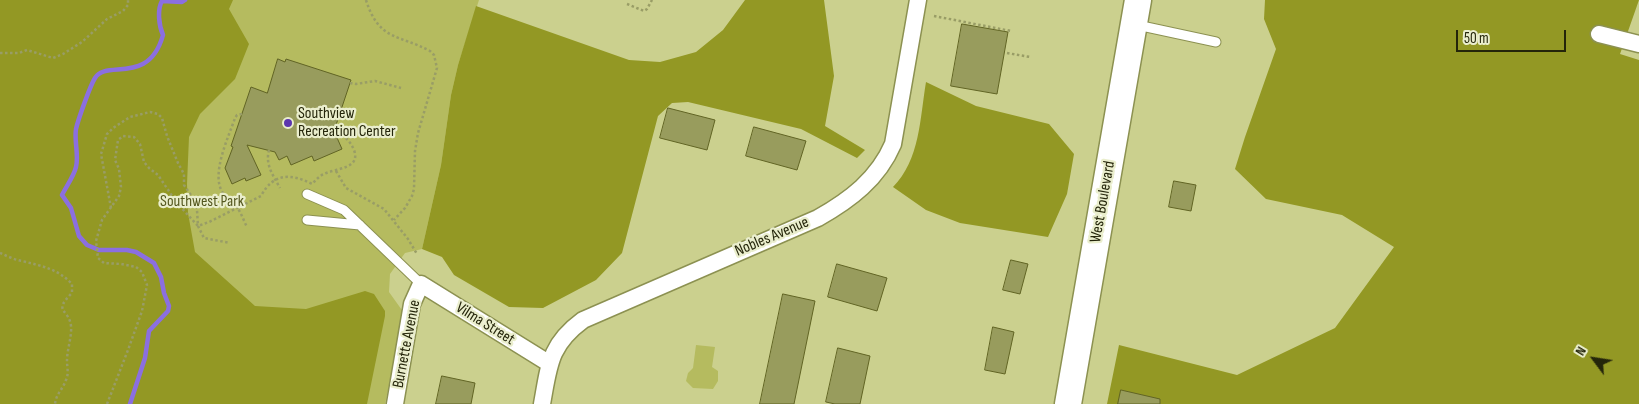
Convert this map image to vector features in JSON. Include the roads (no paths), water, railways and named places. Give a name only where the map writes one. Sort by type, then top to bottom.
[{"type":"main road","name":"West Boulevard","points":[[1068,404],[1136,12]]},
{"type":"street","name":"Nobles Avenue","points":[[542,404],[550,364],[558,343],[570,329],[582,320],[818,218],[858,192],[876,175],[886,160],[893,144],[918,0]]},
{"type":"street","points":[[1599,34],[1639,44]]},
{"type":"street","name":"Vilma Street","points":[[421,284],[550,364]]},
{"type":"street","name":"Burnette Avenue","points":[[395,404],[412,304],[421,284]]},
{"type":"lane","points":[[1136,12],[1216,42]]},
{"type":"lane","points":[[307,194],[344,210],[421,284]]},
{"type":"lane","points":[[307,220],[360,225]]},
{"type":"waterway","points":[[130,404],[145,358],[149,331],[168,311],[169,306],[161,277],[154,263],[136,252],[127,250],[99,250],[87,245],[79,236],[71,208],[62,195],[76,167],[76,129],[84,103],[95,78],[108,70],[138,66],[148,61],[157,51],[163,35],[159,18],[159,9],[162,1],[182,2],[185,0]]},
{"type":"place","name":"Southview Recreation Center","points":[[288,123]]},
{"type":"park label","name":"Southwest Park","points":[[202,202]]}]
